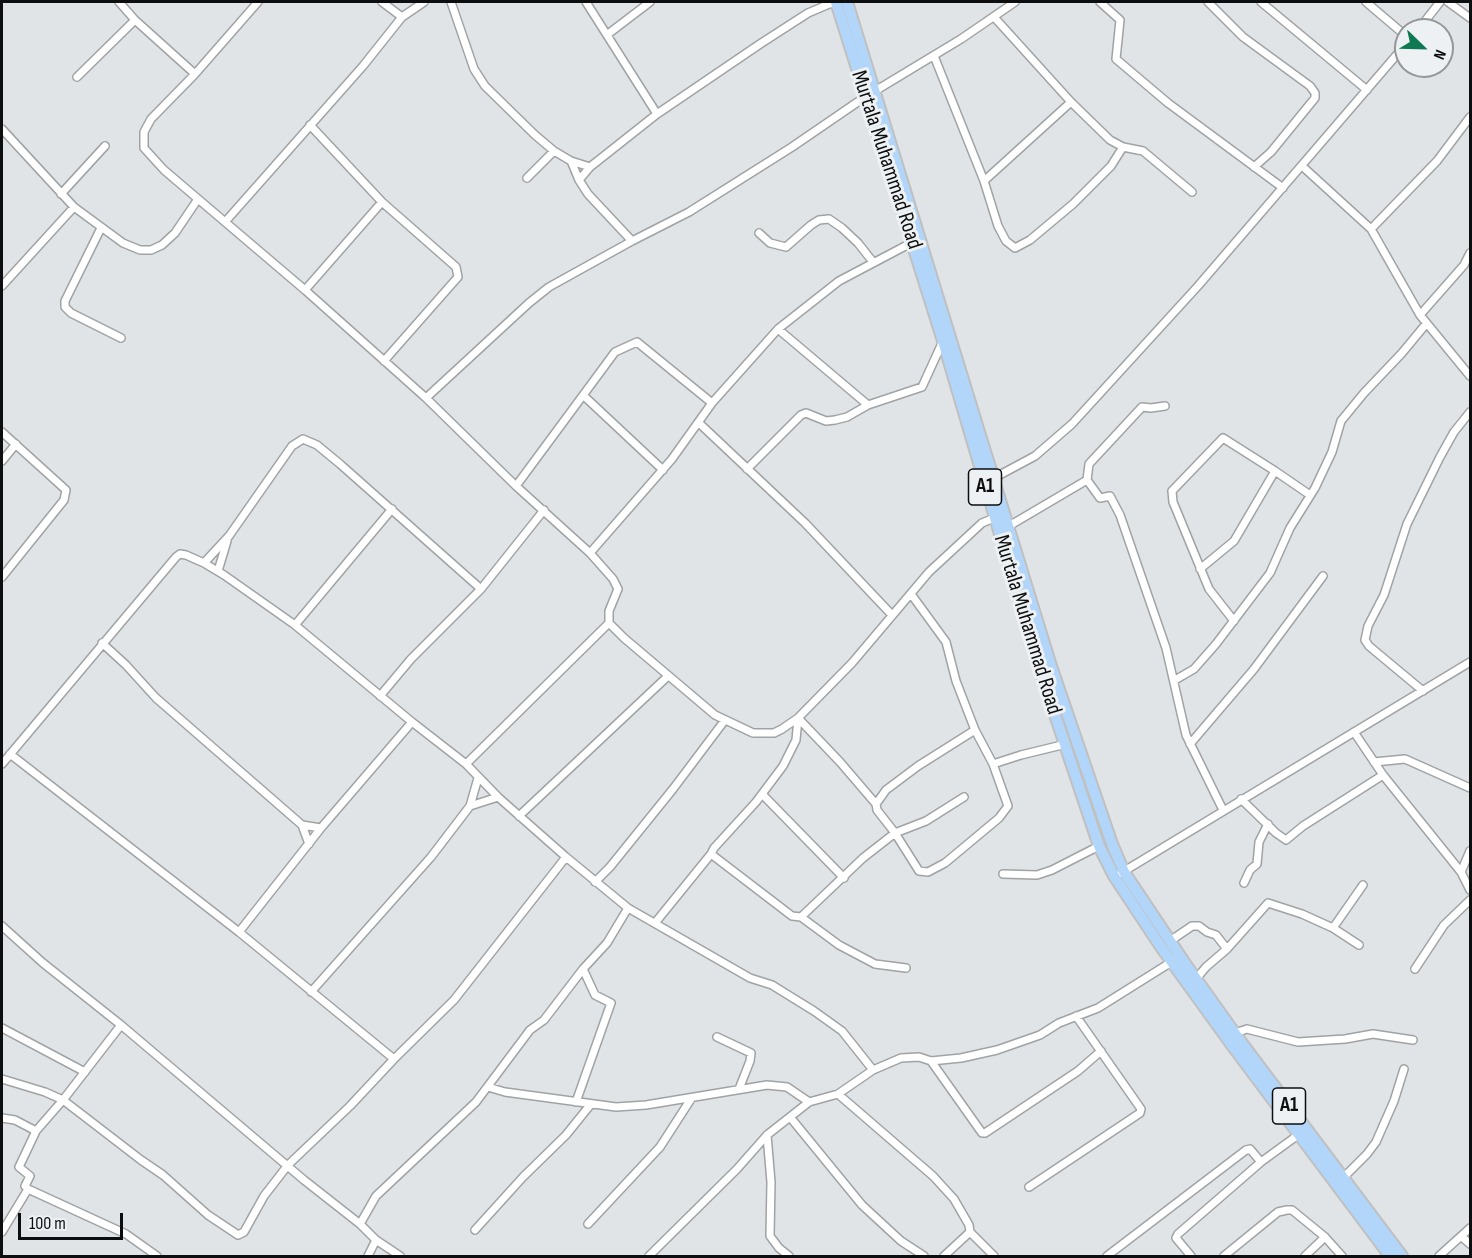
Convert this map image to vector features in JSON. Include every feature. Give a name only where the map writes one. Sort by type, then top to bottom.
[{"type":"highway","name":"Murtala Muhammad Road","points":[[835,2],[870,94],[1119,874],[1173,957]]},
{"type":"highway","name":"Murtala Muhammad Road","points":[[847,2],[911,243],[926,272],[943,341],[1013,582],[1099,846],[1170,941],[1173,957]]},
{"type":"highway","points":[[1013,582],[1024,578]]},
{"type":"highway","points":[[1040,670],[1051,666]]},
{"type":"highway","name":"A1","points":[[1173,957],[1196,979],[1402,1257]]},
{"type":"highway","name":"A1","points":[[1173,957],[1234,1048],[1390,1257]]},
{"type":"street","points":[[118,2],[195,74]]},
{"type":"street","points":[[258,2],[195,74],[151,119],[144,132],[144,148],[157,164],[305,290],[426,398],[516,486],[590,553],[613,579],[618,589],[609,611],[609,623],[700,704],[725,720],[753,733],[774,733],[798,718],[852,663],[929,572],[982,523],[994,518]]},
{"type":"street","points":[[382,2],[402,17]]},
{"type":"street","points":[[225,222],[363,66],[402,17],[424,2]]},
{"type":"street","points":[[451,2],[474,69],[485,86],[554,151],[571,161],[590,167]]},
{"type":"street","points":[[586,2],[657,114]]},
{"type":"street","points":[[608,34],[651,2]]},
{"type":"street","points":[[579,180],[590,167],[657,114],[808,13],[835,2]]},
{"type":"street","points":[[426,398],[549,287],[689,212],[792,147],[870,94],[994,17],[1006,5],[1015,2]]},
{"type":"street","points":[[1100,2],[1120,20],[1116,59],[1168,103],[1283,188]]},
{"type":"street","points":[[1208,2],[1243,37],[1310,86],[1315,93],[1315,98],[1271,152],[1254,167]]},
{"type":"street","points":[[1261,2],[1367,90]]},
{"type":"street","points":[[1366,2],[1394,26]]},
{"type":"street","points":[[1427,18],[1440,2]]},
{"type":"street","points":[[1448,2],[1470,18]]},
{"type":"street","points":[[994,17],[1071,102],[1110,140],[1123,147],[1143,151],[1192,192]]},
{"type":"street","points":[[77,77],[135,20]]},
{"type":"street","points":[[934,56],[984,181],[998,226],[1006,241],[1015,248],[1030,240],[1073,204],[1111,166],[1123,147]]},
{"type":"street","points":[[993,477],[1035,456],[1072,424],[1198,286],[1394,58]]},
{"type":"street","points":[[984,181],[1071,102]]},
{"type":"street","points":[[1371,229],[1437,161],[1470,117]]},
{"type":"street","points":[[310,125],[382,202],[456,267],[458,277],[384,361]]},
{"type":"street","points":[[2,129],[74,207],[123,243],[140,250],[151,250],[162,245],[175,233],[198,200]]},
{"type":"street","points":[[61,194],[105,146]]},
{"type":"street","points":[[527,178],[554,151]]},
{"type":"street","points":[[571,161],[588,194],[632,241]]},
{"type":"street","points":[[1302,166],[1371,229],[1426,324],[1470,376]]},
{"type":"street","points":[[305,290],[382,202]]},
{"type":"street","points":[[2,286],[74,207]]},
{"type":"street","points":[[759,233],[770,243],[786,247],[811,225],[819,220],[829,219],[858,243],[873,262]]},
{"type":"street","points":[[101,228],[65,301],[65,307],[71,313],[121,338]]},
{"type":"street","points":[[590,553],[663,470],[712,403],[778,329],[839,281],[911,243]]},
{"type":"street","points":[[1420,315],[1464,265],[1470,253]]},
{"type":"street","points":[[1175,680],[1194,669],[1270,573],[1290,528],[1332,452],[1341,421],[1426,324]]},
{"type":"street","points":[[778,329],[868,405]]},
{"type":"street","points":[[747,469],[801,415],[806,413],[826,421],[835,420],[847,417],[868,405],[922,387],[943,341]]},
{"type":"street","points":[[516,486],[615,352],[637,342],[712,403]]},
{"type":"street","points":[[584,396],[663,470]]},
{"type":"street","points":[[1165,406],[1142,407],[1089,464],[1087,480],[1100,498],[1110,496],[1120,515],[1167,648],[1186,735],[1223,810]]},
{"type":"street","points":[[1423,691],[1369,646],[1365,639],[1368,626],[1384,595],[1410,517],[1454,432],[1470,412]]},
{"type":"street","points":[[699,423],[805,523],[892,615]]},
{"type":"street","points":[[2,432],[63,486],[66,494],[64,500],[2,577]]},
{"type":"street","points":[[1234,621],[1209,589],[1173,502],[1172,491],[1222,438],[1310,495]]},
{"type":"street","points":[[204,564],[229,536],[292,446],[303,439],[317,445],[481,589]]},
{"type":"street","points":[[2,461],[16,444]]},
{"type":"street","points":[[1200,568],[1234,541],[1275,471]]},
{"type":"street","points":[[1009,526],[1087,480]]},
{"type":"street","points":[[295,625],[392,509]]},
{"type":"street","points":[[380,696],[411,659],[481,589],[544,510]]},
{"type":"street","points":[[218,571],[229,536]]},
{"type":"street","points":[[2,764],[176,557],[180,554],[186,555],[218,571],[295,625],[466,764],[498,798],[628,908],[750,978],[772,985],[814,1011],[842,1031],[873,1070]]},
{"type":"street","points":[[1190,744],[1254,669],[1323,576]]},
{"type":"street","points":[[798,718],[835,756],[876,804],[877,810],[896,833],[919,871],[928,872],[945,863],[992,824],[1008,806],[993,764],[975,730],[956,681],[946,642],[911,594]]},
{"type":"street","points":[[466,764],[609,623]]},
{"type":"street","points":[[102,643],[156,698],[302,825],[309,844]]},
{"type":"street","points":[[1119,874],[1470,662]]},
{"type":"street","points":[[519,816],[668,676]]},
{"type":"street","points":[[655,923],[783,766],[796,740],[798,718]]},
{"type":"street","points":[[595,882],[610,867],[673,789],[725,720]]},
{"type":"street","points":[[239,932],[321,828],[412,722]]},
{"type":"street","points":[[876,804],[886,790],[918,766],[975,730]]},
{"type":"street","points":[[1354,732],[1383,775],[1461,872],[1470,890]]},
{"type":"street","points":[[993,764],[1066,744]]},
{"type":"street","points":[[10,754],[239,932],[394,1059]]},
{"type":"street","points":[[1374,762],[1405,759],[1470,788]]},
{"type":"street","points":[[1241,799],[1286,840],[1302,826],[1383,775]]},
{"type":"street","points":[[311,992],[431,857],[470,806],[478,778]]},
{"type":"street","points":[[762,794],[844,878]]},
{"type":"street","points":[[801,917],[863,858],[896,833],[926,821],[964,797]]},
{"type":"street","points":[[470,806],[498,798]]},
{"type":"street","points":[[1244,883],[1250,870],[1257,864],[1259,842],[1268,824]]},
{"type":"street","points":[[302,825],[321,828]]},
{"type":"street","points":[[1003,874],[1037,875],[1052,870],[1099,846]]},
{"type":"street","points":[[1461,872],[1470,851]]},
{"type":"street","points":[[711,854],[792,916],[801,917],[839,945],[875,964],[906,968]]},
{"type":"street","points":[[2,1079],[63,1100],[162,1175],[208,1215],[238,1235],[244,1232],[264,1196],[288,1165],[350,1106],[454,1000],[566,857]]},
{"type":"street","points":[[1333,928],[1363,885]]},
{"type":"street","points":[[1415,969],[1444,925],[1470,900]]},
{"type":"street","points":[[1196,979],[1227,949],[1268,903],[1302,914],[1333,928],[1359,945]]},
{"type":"street","points":[[360,1224],[376,1196],[476,1102],[530,1030],[544,1020],[583,969],[607,943],[628,908]]},
{"type":"street","points":[[2,926],[43,963],[121,1024],[179,1075],[360,1224],[376,1240],[400,1257]]},
{"type":"street","points":[[1170,941],[1192,926],[1199,926],[1216,935],[1227,949]]},
{"type":"street","points":[[649,1257],[737,1169],[767,1135],[809,1102],[838,1094],[873,1070],[901,1058],[919,1057],[931,1061],[961,1058],[997,1050],[1040,1035],[1059,1023],[1098,1008],[1173,957]]},
{"type":"street","points":[[576,1102],[611,1003],[595,995],[583,969]]},
{"type":"street","points":[[1029,1187],[1140,1113],[1141,1109],[1076,1016]]},
{"type":"street","points":[[121,1024],[63,1100],[36,1131],[19,1167],[30,1176],[25,1186],[28,1189],[126,1234],[157,1257]]},
{"type":"street","points":[[2,1028],[85,1072]]},
{"type":"street","points":[[1235,1033],[1247,1029],[1298,1042],[1345,1039],[1373,1034],[1413,1040]]},
{"type":"street","points":[[717,1037],[751,1053],[739,1089]]},
{"type":"street","points":[[931,1061],[982,1133],[985,1133],[1078,1071],[1101,1051]]},
{"type":"street","points":[[1343,1178],[1376,1142],[1390,1111],[1404,1069]]},
{"type":"street","points":[[488,1087],[505,1092],[626,1107],[691,1099],[767,1085],[787,1087],[809,1102]]},
{"type":"street","points":[[838,1094],[933,1176],[954,1199],[969,1225],[970,1232],[994,1257]]},
{"type":"street","points":[[588,1224],[660,1147],[691,1099]]},
{"type":"street","points":[[475,1230],[523,1177],[566,1135],[591,1104]]},
{"type":"street","points":[[790,1117],[862,1204],[901,1241],[924,1257]]},
{"type":"street","points":[[2,1118],[15,1120],[36,1131]]},
{"type":"street","points":[[1191,1257],[1176,1238],[1178,1234],[1261,1162],[1298,1134]]},
{"type":"street","points":[[767,1135],[771,1182],[770,1236],[789,1257]]},
{"type":"street","points":[[1107,1257],[1246,1150],[1250,1149],[1261,1162]]},
{"type":"street","points":[[2,1232],[28,1189]]},
{"type":"street","points":[[1224,1257],[1278,1212],[1287,1210],[1292,1210],[1325,1237],[1342,1257]]},
{"type":"street","points":[[1439,1257],[1470,1228]]},
{"type":"street","points":[[944,1257],[970,1232]]},
{"type":"street","points":[[1305,1257],[1325,1237]]},
{"type":"street","points":[[1462,1237],[1470,1244]]},
{"type":"street","points":[[368,1257],[376,1240]]}]
